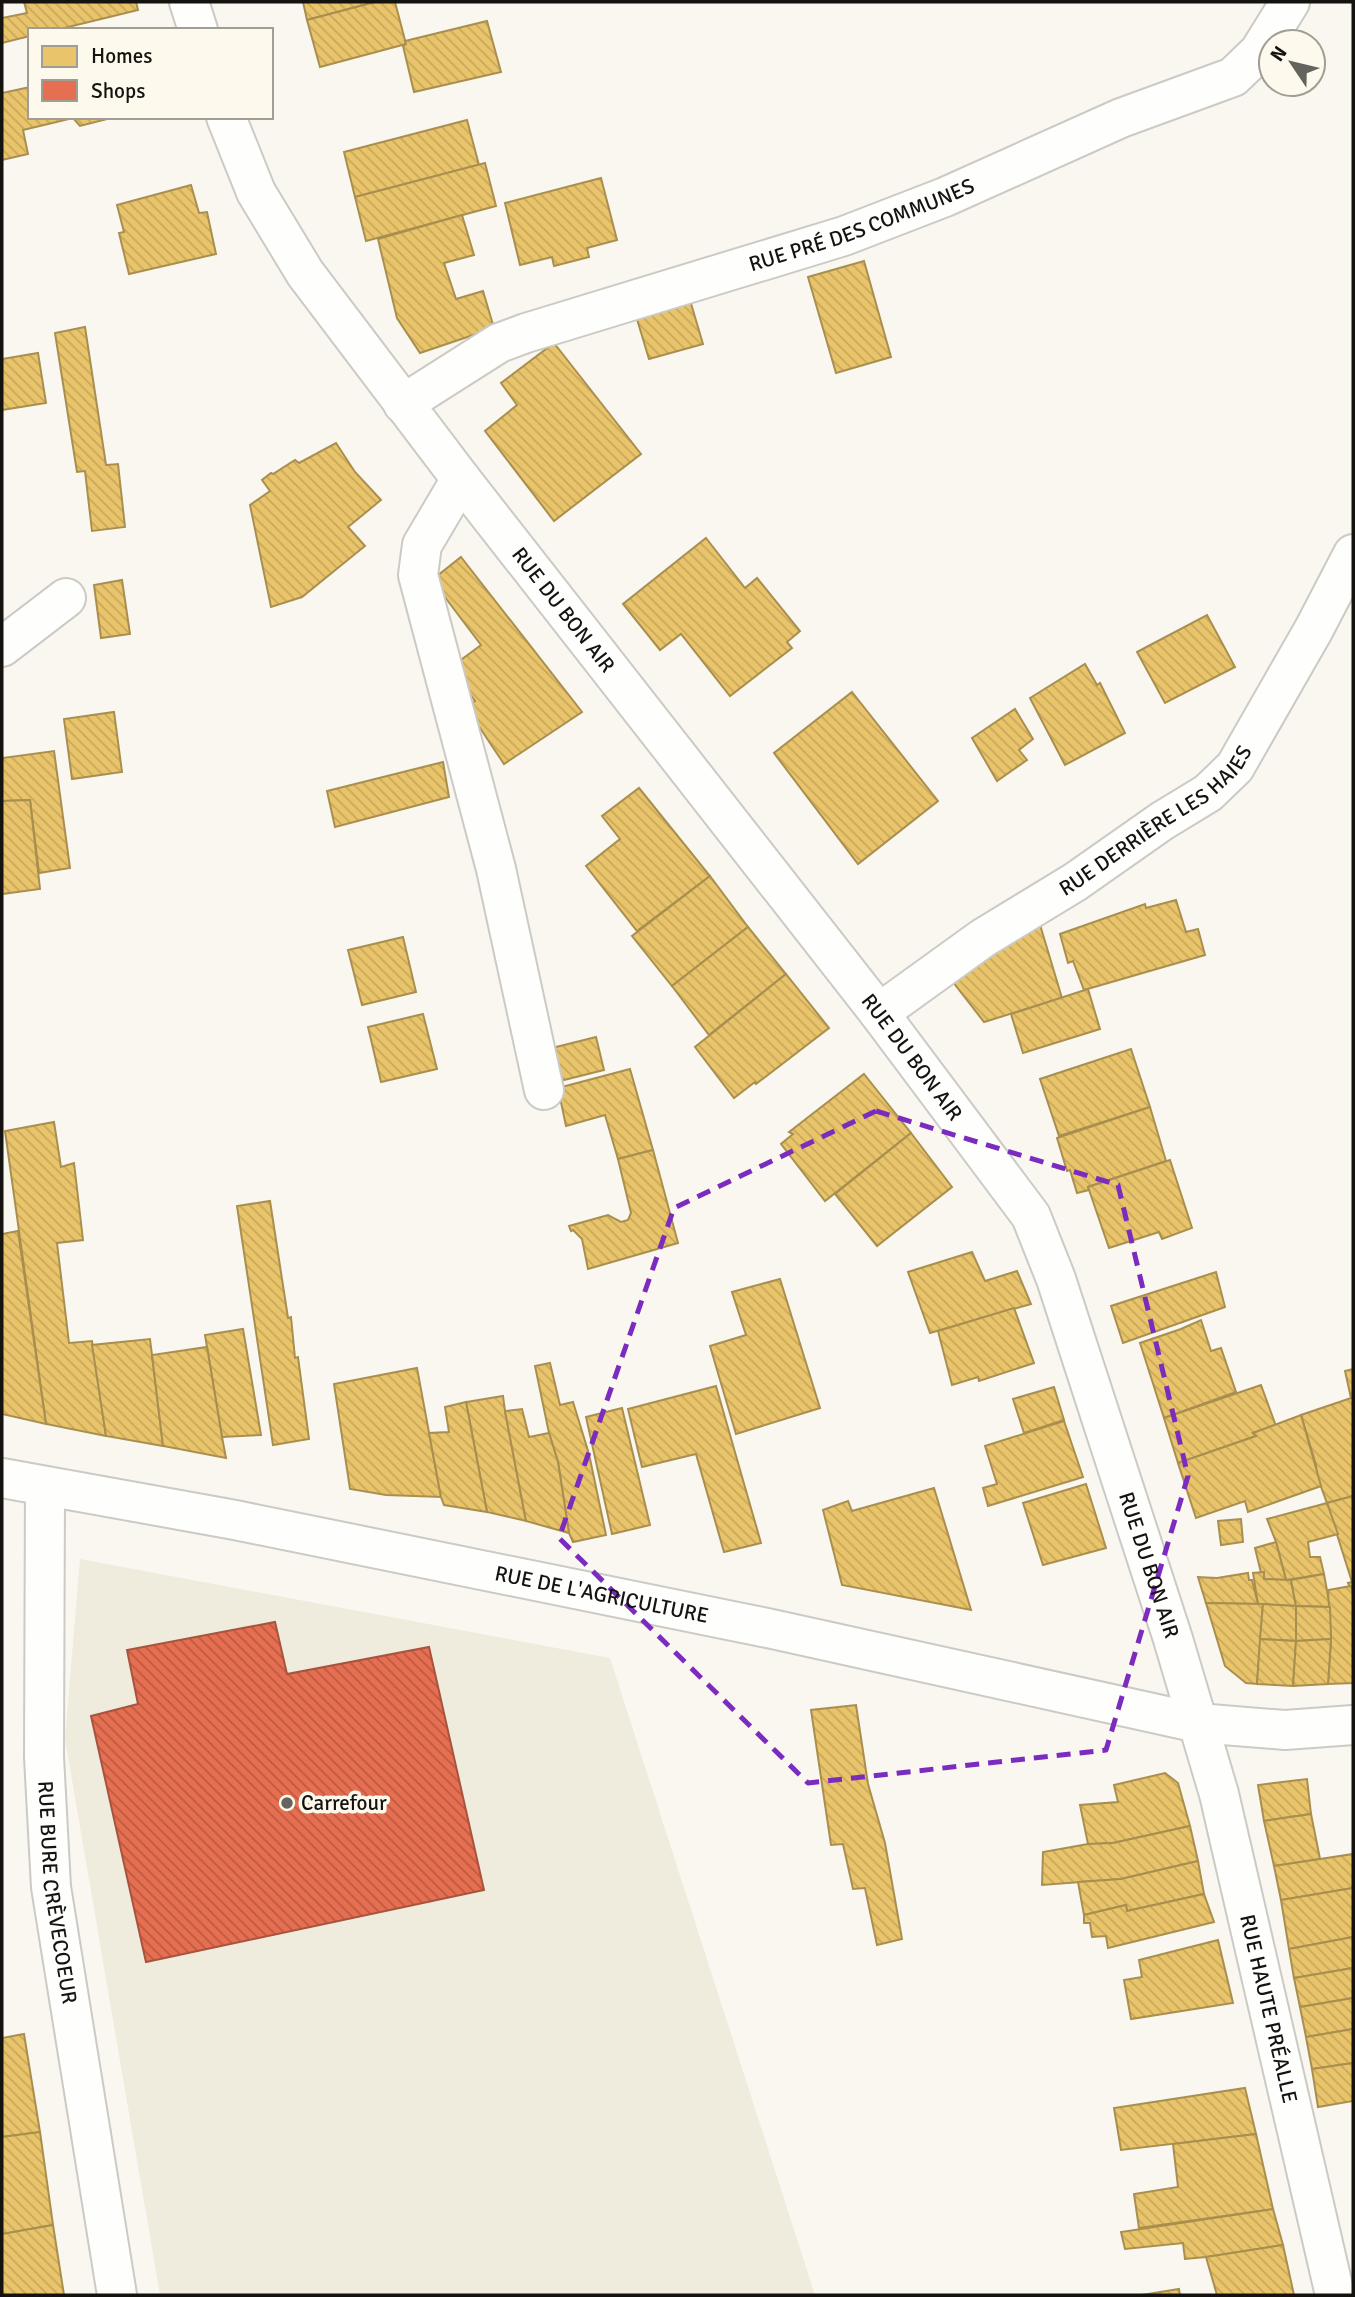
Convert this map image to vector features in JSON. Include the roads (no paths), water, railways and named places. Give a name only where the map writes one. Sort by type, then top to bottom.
[{"type":"street","points":[[190,2],[197,28]]},
{"type":"street","name":"RUE PRÉ DES COMMUNES","points":[[403,404],[499,343],[844,236],[945,197],[1121,118],[1233,77],[1259,52],[1290,2]]},
{"type":"street","name":"RUE DU BON AIR","points":[[227,119],[256,192],[304,273],[461,479],[878,1013],[1031,1216],[1056,1279],[1198,1723]]},
{"type":"street","points":[[461,479],[422,545],[418,575],[496,869],[544,1090]]},
{"type":"street","name":"RUE DERRIÈRE LES HAIES","points":[[878,1013],[983,938],[1075,882],[1217,785],[1235,767],[1353,554]]},
{"type":"street","points":[[2,647],[66,597]]},
{"type":"street","name":"RUE DE L'AGRICULTURE","points":[[2,1478],[248,1523],[772,1629],[1198,1723],[1285,1730],[1353,1725]]},
{"type":"street","name":"RUE BURE CRÈVECOEUR","points":[[45,1487],[44,1757],[51,1886],[117,2295]]},
{"type":"street","name":"RUE HAUTE PRÉALLE","points":[[1198,1723],[1219,1794],[1335,2295]]},
{"type":"place","name":"Carrefour","points":[[287,1803]]}]
